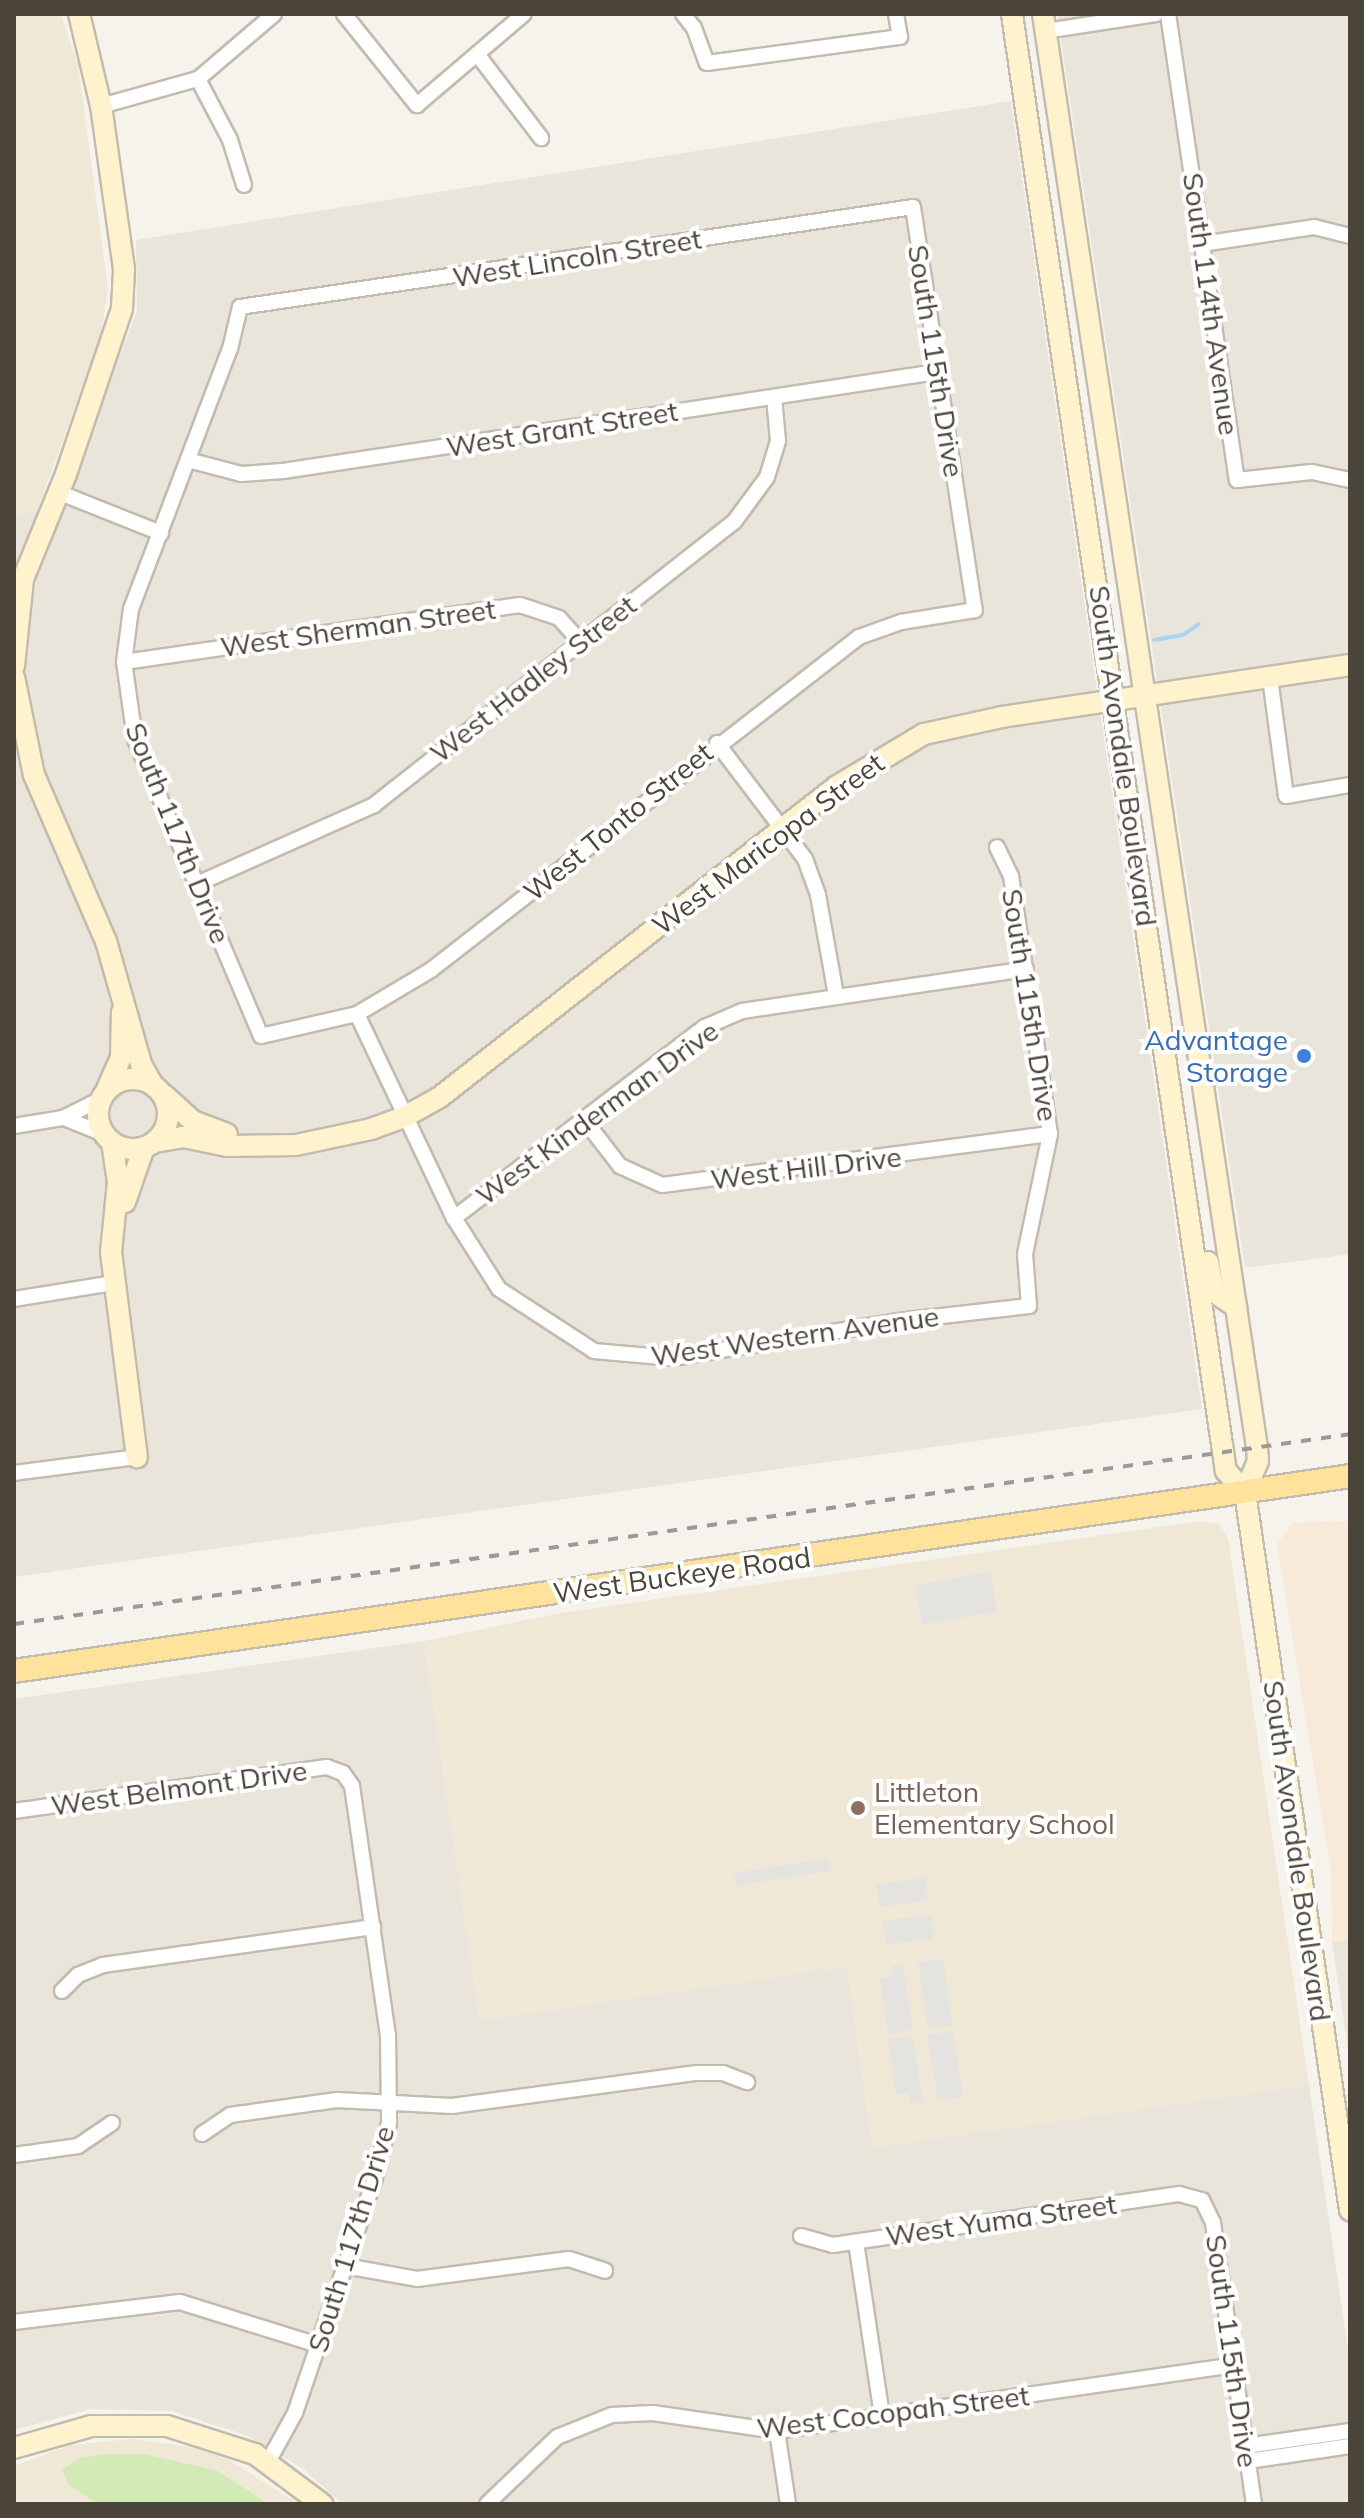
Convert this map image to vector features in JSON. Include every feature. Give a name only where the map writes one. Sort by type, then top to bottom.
[{"type":"main road","points":[[14,666],[23,579],[58,492],[122,309],[124,269],[101,106],[79,14]]},
{"type":"main road","name":"South Avondale Boulevard","points":[[1012,14],[1116,701],[1226,1471],[1245,1492]]},
{"type":"main road","name":"South Avondale Boulevard","points":[[1044,22],[1258,1461],[1245,1492],[1350,2210]]},
{"type":"main road","name":"West Maricopa Street","points":[[150,1144],[183,1137],[227,1146],[241,1142],[327,1140],[406,1116],[440,1097],[875,759],[924,734],[1350,665]]},
{"type":"main road","points":[[14,677],[15,699],[39,789],[106,941],[167,1124],[150,1144],[125,1205],[116,1215]]},
{"type":"main road","points":[[122,996],[121,1058],[98,1111],[118,1171],[114,1283],[137,1457]]},
{"type":"main road","points":[[104,1095],[123,1080],[157,1088]]},
{"type":"main road","name":"West Maricopa Street","points":[[157,1088],[193,1121],[241,1142]]},
{"type":"main road","points":[[108,1138],[150,1144]]},
{"type":"main road","points":[[1188,1215],[1206,1242],[1214,1292],[1236,1307]]},
{"type":"main road","name":"West Buckeye Road","points":[[14,1671],[1350,1476]]},
{"type":"main road","points":[[14,2448],[72,2429],[139,2424],[204,2434],[268,2462],[322,2504]]},
{"type":"street","points":[[101,106],[198,79],[274,14]]},
{"type":"street","points":[[344,14],[417,105],[524,14]]},
{"type":"street","points":[[683,14],[694,28],[707,63],[900,37],[896,14]]},
{"type":"street","points":[[1044,22],[1156,14]]},
{"type":"street","name":"South 114th Avenue","points":[[1168,14],[1237,480],[1312,472],[1350,480]]},
{"type":"street","points":[[477,54],[541,138]]},
{"type":"street","points":[[198,79],[230,140],[244,185]]},
{"type":"street","name":"West Lincoln Street","points":[[240,307],[913,207]]},
{"type":"street","name":"South 115th Drive","points":[[913,207],[975,610]]},
{"type":"street","points":[[1202,244],[1314,227],[1350,236]]},
{"type":"street","name":"South 117th Drive","points":[[240,307],[188,460],[131,609],[124,662],[135,739],[199,883],[261,1036]]},
{"type":"street","name":"West Grant Street","points":[[188,460],[241,474],[283,471],[937,372]]},
{"type":"street","name":"West Hadley Street","points":[[199,883],[374,805],[734,522],[757,496],[778,441],[774,397]]},
{"type":"street","points":[[58,492],[161,533]]},
{"type":"street","name":"West Sherman Street","points":[[124,662],[520,605],[559,618],[580,641]]},
{"type":"street","name":"West Tonto Street","points":[[261,1036],[357,1014],[431,970],[717,743],[859,637],[901,622],[975,610]]},
{"type":"street","points":[[1270,678],[1286,796],[1350,786]]},
{"type":"street","points":[[717,743],[786,828],[805,859],[818,895],[836,995]]},
{"type":"street","name":"South 115th Drive","points":[[997,847],[1011,876],[1050,1134],[1025,1254],[1029,1306]]},
{"type":"street","name":"West Kinderman Drive","points":[[454,1218],[586,1122],[705,1027],[742,1011],[1026,969]]},
{"type":"street","name":"West Western Avenue","points":[[357,1014],[454,1218],[499,1289],[566,1336],[620,1357],[673,1358],[898,1321],[1029,1306]]},
{"type":"street","points":[[14,1126],[63,1118],[104,1095]]},
{"type":"street","points":[[63,1118],[108,1138]]},
{"type":"street","name":"West Hill Drive","points":[[586,1122],[620,1166],[662,1185],[1050,1134]]},
{"type":"street","points":[[14,1299],[114,1283]]},
{"type":"street","points":[[14,1473],[137,1457]]},
{"type":"street","name":"West Belmont Drive","points":[[14,1811],[327,1767],[343,1773]]},
{"type":"street","name":"South 117th Drive","points":[[268,2462],[290,2424],[345,2266],[381,2160],[391,2102],[389,2043],[354,1794],[343,1773]]},
{"type":"street","points":[[62,1991],[78,1975],[103,1965],[373,1927]]},
{"type":"street","points":[[202,2134],[242,2113],[337,2100],[467,2105],[710,2072],[747,2082]]},
{"type":"street","points":[[14,2155],[78,2146],[112,2123]]},
{"type":"street","name":"West Yuma Street","points":[[801,2236],[824,2245],[1179,2194],[1202,2200]]},
{"type":"street","name":"South 115th Drive","points":[[1202,2200],[1213,2223],[1254,2504]]},
{"type":"street","points":[[856,2242],[882,2417]]},
{"type":"street","points":[[345,2266],[417,2279],[569,2259],[605,2271]]},
{"type":"street","points":[[14,2322],[180,2302],[318,2345]]},
{"type":"street","name":"West Cocopah Street","points":[[487,2504],[545,2446],[598,2418],[653,2413],[777,2431],[1234,2365]]},
{"type":"street","points":[[777,2431],[788,2504]]},
{"type":"street","points":[[1246,2446],[1350,2431]]},
{"type":"street","points":[[1248,2461],[1350,2446]]},
{"type":"shaded area","points":[[14,14],[61,14],[78,65],[108,289],[100,340],[37,511],[14,515]]},
{"type":"shaded area","points":[[1057,14],[1350,14],[1350,1254],[1245,1268]]},
{"type":"shaded area","points":[[1011,101],[1202,1409],[14,1577],[14,515],[37,511],[60,517],[137,310],[136,240]]},
{"type":"shaded area","name":"Littleton Elementary School","points":[[1201,1521],[1219,1524],[1228,1538],[1309,2085],[873,2147],[847,1966],[480,2020],[424,1641],[561,1613]]},
{"type":"shaded area","points":[[1350,1521],[1350,1939],[1332,1942],[1331,1872],[1277,1544],[1292,1523]]},
{"type":"shaded area","points":[[990,1572],[997,1611],[922,1625],[915,1585]]},
{"type":"shaded area","points":[[424,1641],[480,2020],[847,1966],[873,2147],[1309,2085],[1350,2363],[1350,2504],[343,2504],[302,2468],[248,2436],[172,2411],[91,2409],[14,2430],[14,1699]]},
{"type":"shaded area","points":[[828,1858],[830,1871],[736,1886],[734,1873]]},
{"type":"shaded area","points":[[925,1878],[928,1901],[879,1907],[876,1884]]},
{"type":"shaded area","points":[[931,1915],[934,1939],[885,1945],[882,1921]]},
{"type":"shaded area","points":[[1350,1939],[1350,2061],[1332,1942]]},
{"type":"shaded area","points":[[943,1959],[952,2025],[928,2029],[918,1962]]},
{"type":"shaded area","points":[[903,1965],[913,2030],[888,2034],[880,1979],[892,1977],[891,1966]]},
{"type":"shaded area","points":[[953,2031],[963,2097],[938,2101],[927,2035]]},
{"type":"shaded area","points":[[913,2036],[923,2102],[910,2104],[909,2093],[896,2095],[888,2040]]},
{"type":"shaded area","points":[[132,2439],[196,2448],[229,2460],[299,2504],[14,2504],[14,2466],[70,2445]]},
{"type":"green space","points":[[144,2454],[218,2471],[268,2504],[98,2504],[68,2484],[62,2470],[79,2458]]},
{"type":"waterway","points":[[1154,640],[1183,635],[1199,624]]},
{"type":"railway","points":[[14,1624],[1350,1434]]},
{"type":"place","name":"Advantage Storage","points":[[1304,1056]]},
{"type":"place","name":"Littleton Elementary School","points":[[858,1808]]}]
